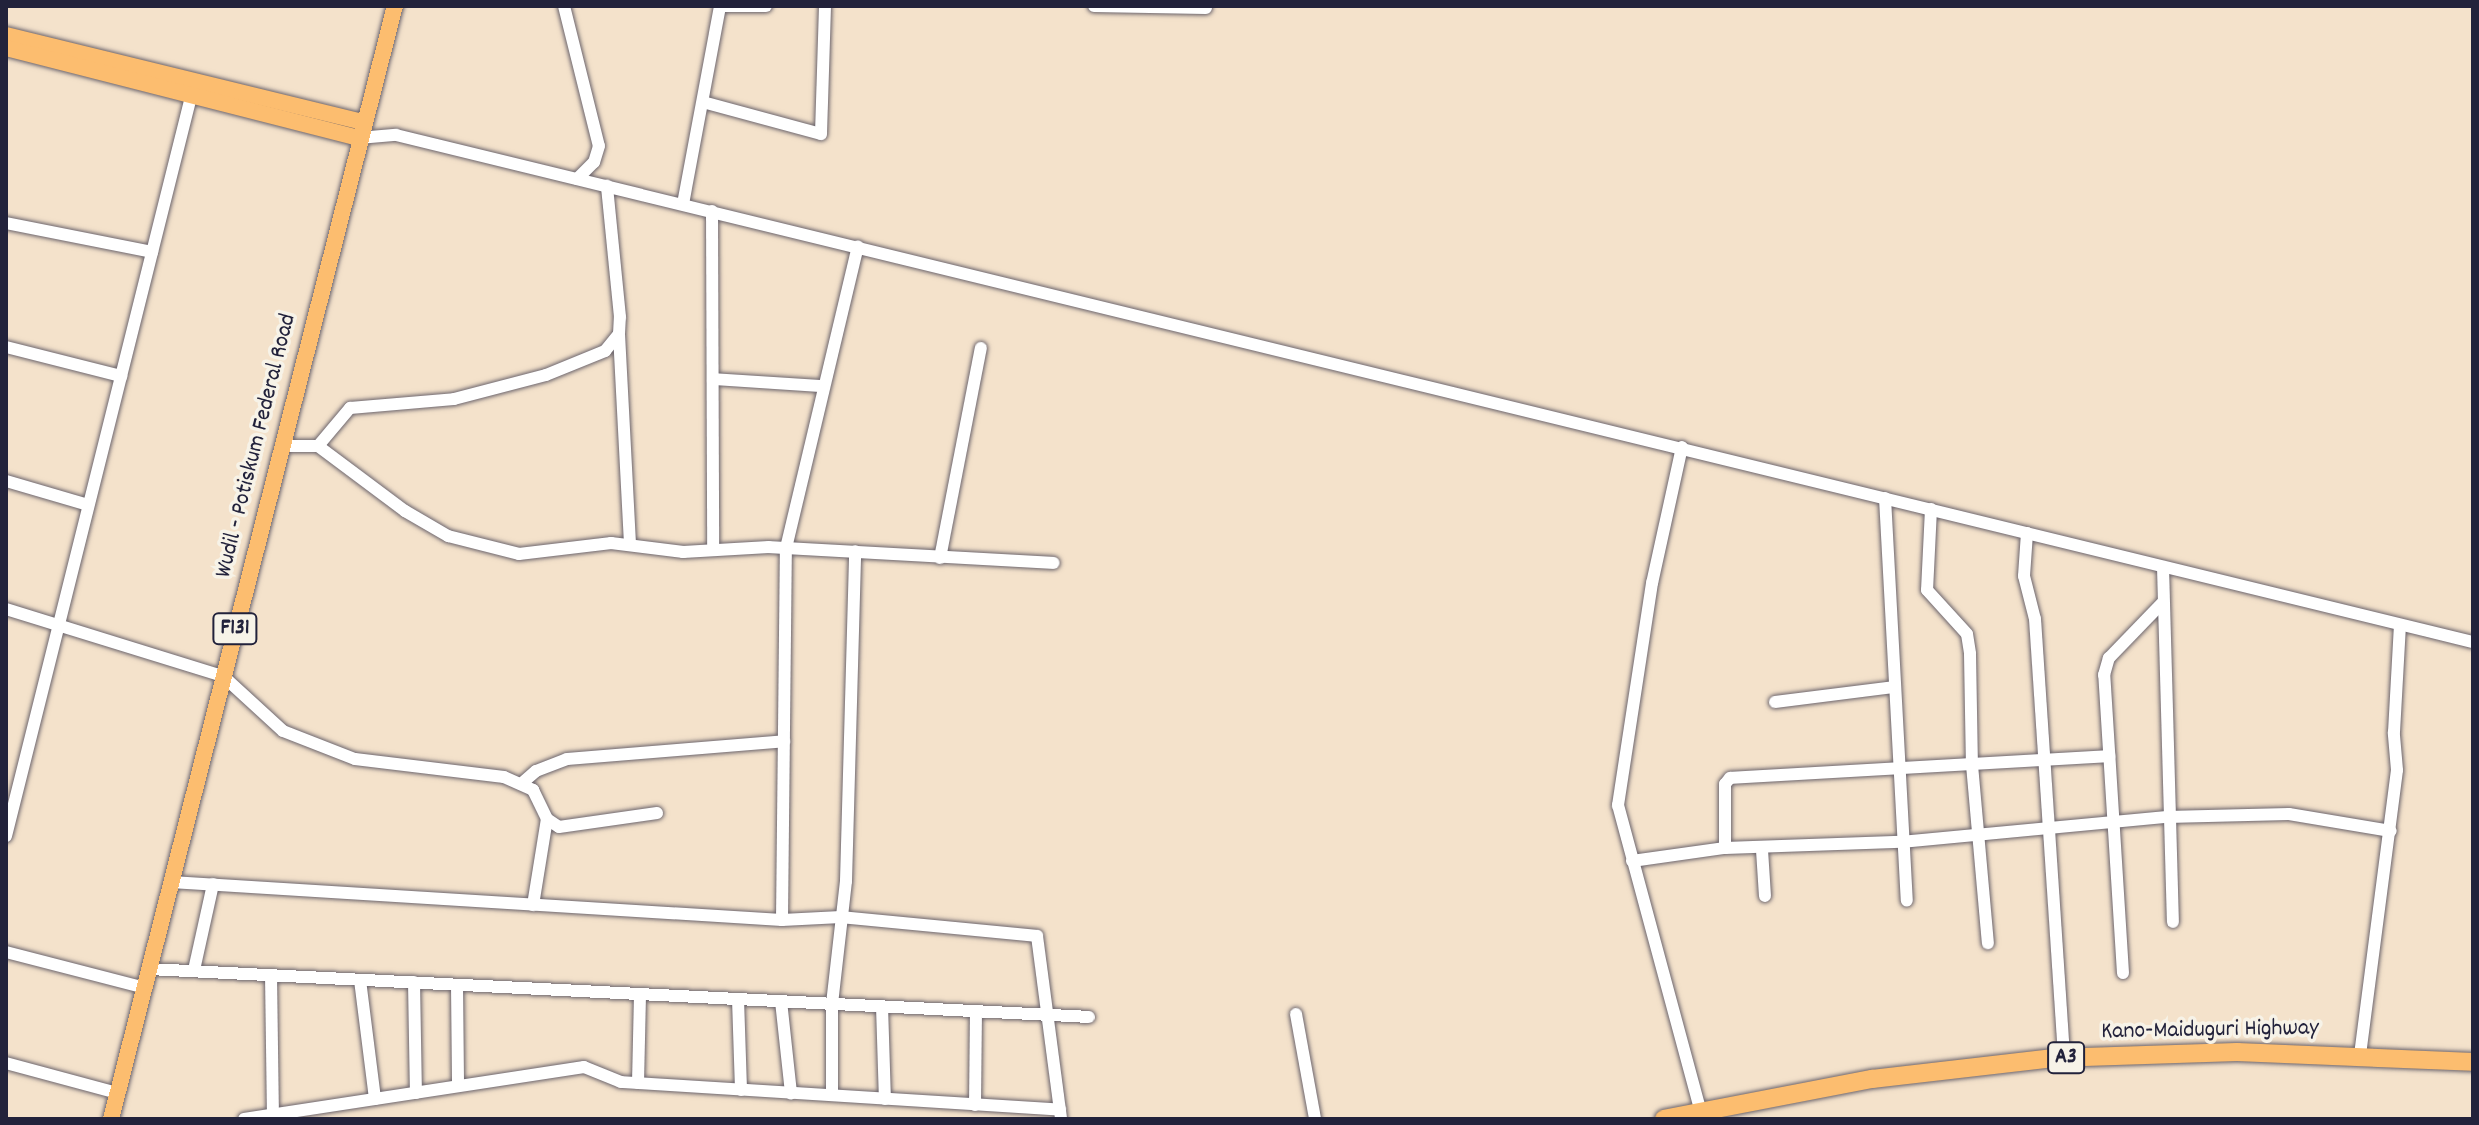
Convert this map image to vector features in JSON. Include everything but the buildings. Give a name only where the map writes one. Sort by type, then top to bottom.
[{"type":"highway","name":"Kano-Maiduguri Highway","points":[[1664,1119],[1872,1079],[2064,1058],[2237,1052],[2473,1062]]},
{"type":"main road","name":"Wudil - Potiskum Federal Road","points":[[111,1119],[395,6]]},
{"type":"main road","points":[[6,35],[361,130]]},
{"type":"main road","points":[[6,48],[361,130]]},
{"type":"street","points":[[564,6],[599,146],[594,162],[577,179]]},
{"type":"street","points":[[683,204],[720,6],[766,6]]},
{"type":"street","points":[[703,102],[821,134],[825,6]]},
{"type":"street","points":[[1094,6],[1206,8]]},
{"type":"street","points":[[6,836],[192,93]]},
{"type":"street","points":[[361,130],[396,135],[858,246],[2473,642]]},
{"type":"street","points":[[607,186],[619,334],[630,545]]},
{"type":"street","points":[[712,211],[713,548]]},
{"type":"street","points":[[6,223],[152,252]]},
{"type":"street","points":[[782,920],[786,548],[822,386],[858,246]]},
{"type":"street","points":[[318,446],[350,408],[454,399],[546,375],[605,351],[619,334]]},
{"type":"street","points":[[6,347],[121,376]]},
{"type":"street","points":[[940,558],[981,348]]},
{"type":"street","points":[[713,379],[822,386]]},
{"type":"street","points":[[282,446],[318,446],[405,511],[479,547],[519,554],[630,545],[683,552],[713,548],[786,548],[1054,563]]},
{"type":"street","points":[[1682,447],[1652,583],[1618,805],[1701,1112]]},
{"type":"street","points":[[6,481],[88,505]]},
{"type":"street","points":[[1885,498],[1901,842],[1907,900]]},
{"type":"street","points":[[1931,509],[1927,590],[1967,634],[1972,765],[1988,943]]},
{"type":"street","points":[[2027,533],[2024,576],[2035,619],[2045,828],[2061,958],[2064,1058]]},
{"type":"street","points":[[832,1095],[832,1004],[846,881],[855,551]]},
{"type":"street","points":[[2163,567],[2167,817],[2173,922]]},
{"type":"street","points":[[2123,973],[2105,666],[2136,626],[2163,602]]},
{"type":"street","points":[[6,609],[223,676],[263,718],[315,745],[355,759],[448,768],[521,784],[533,790],[547,819],[559,827],[657,813]]},
{"type":"street","points":[[2360,1055],[2391,831],[2400,626]]},
{"type":"street","points":[[1775,702],[1893,687]]},
{"type":"street","points":[[521,784],[536,771],[567,759],[784,741]]},
{"type":"street","points":[[1725,848],[1725,784],[1730,778],[1972,765],[2042,757],[2109,756]]},
{"type":"street","points":[[1632,861],[1725,848],[1762,850],[1901,842],[2167,817],[2289,814],[2391,831]]},
{"type":"street","points":[[533,905],[547,819]]},
{"type":"street","points":[[1762,850],[1765,896]]},
{"type":"street","points":[[171,882],[782,920],[841,917],[1037,936],[1060,1114],[975,1105],[638,1083],[584,1067],[244,1119]]},
{"type":"street","points":[[194,970],[213,884]]},
{"type":"street","points":[[6,952],[145,988]]},
{"type":"street","points":[[149,969],[1089,1017]]},
{"type":"street","points":[[271,975],[273,1115]]},
{"type":"street","points":[[360,980],[375,1099]]},
{"type":"street","points":[[414,982],[416,1093]]},
{"type":"street","points":[[457,985],[458,1086]]},
{"type":"street","points":[[638,1083],[640,994]]},
{"type":"street","points":[[738,999],[741,1090]]},
{"type":"street","points":[[781,1001],[791,1093]]},
{"type":"street","points":[[882,1006],[885,1099]]},
{"type":"street","points":[[975,1105],[976,1011]]},
{"type":"street","points":[[1296,1014],[1315,1119]]},
{"type":"street","points":[[6,1063],[117,1093]]}]
